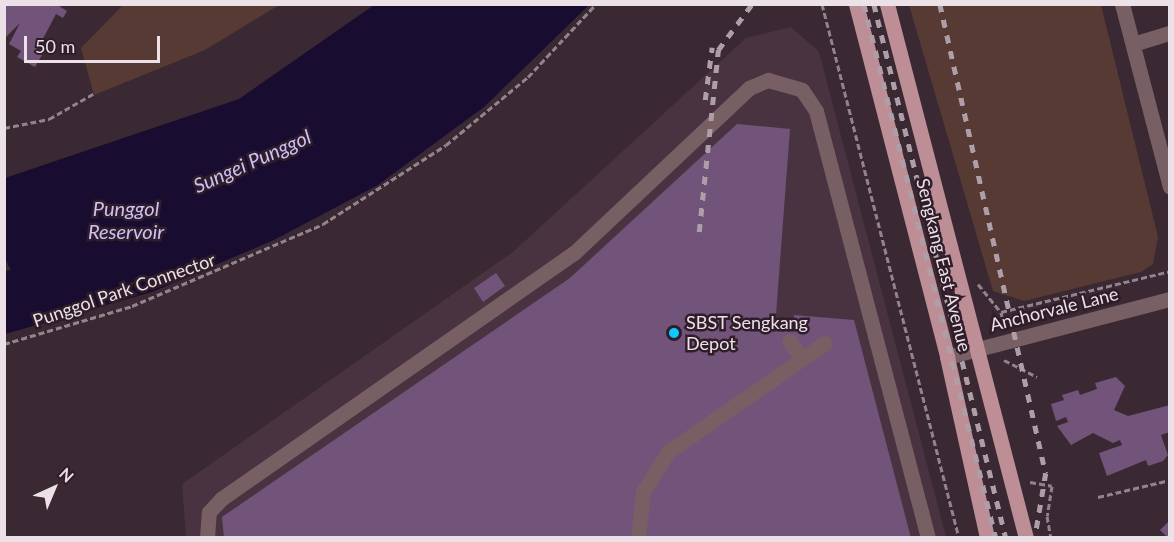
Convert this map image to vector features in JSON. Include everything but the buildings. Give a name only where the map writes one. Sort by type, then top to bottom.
[{"type":"main road","name":"Sengkang East Avenue","points":[[856,4],[947,357],[987,537]]},
{"type":"main road","name":"Sengkang East Avenue","points":[[887,4],[1026,537]]},
{"type":"street","points":[[1122,4],[1170,187]]},
{"type":"street","points":[[1133,44],[1170,33]]},
{"type":"street","points":[[207,537],[209,512],[221,499],[574,253],[749,88],[768,80],[802,90],[816,111],[928,537]]},
{"type":"street","name":"Anchorvale Lane","points":[[947,357],[1170,299]]},
{"type":"street","points":[[789,341],[802,359]]},
{"type":"street","points":[[638,537],[643,492],[668,452],[825,343]]},
{"type":"path","name":"Punggol Park Connector","points":[[4,344],[132,306],[323,224],[446,145],[528,77],[596,4]]},
{"type":"path","points":[[822,4],[959,537]]},
{"type":"path","points":[[4,128],[49,118],[93,94]]},
{"type":"path","points":[[1001,312],[1170,271]]},
{"type":"path","points":[[999,365],[1009,354]]},
{"type":"path","points":[[1003,359],[1037,377]]},
{"type":"path","points":[[1025,472],[1031,485],[1052,486],[1047,516],[1051,537]]},
{"type":"path","points":[[1098,497],[1170,480]]},
{"type":"shaded area","points":[[123,5],[279,5],[205,50],[94,95],[81,48]]},
{"type":"shaded area","points":[[909,5],[1101,5],[1158,237],[1153,264],[1141,272],[1024,301],[993,291]]},
{"type":"shaded area","name":"SBST Sengkang Depot","points":[[791,27],[819,52],[946,537],[186,537],[182,484],[513,252],[746,38]]},
{"type":"water","name":"Punggol Reservoir","points":[[374,5],[589,5],[484,107],[378,185],[274,240],[152,292],[5,334],[5,271],[11,270],[5,259],[5,178],[239,99]]},
{"type":"railway","points":[[699,232],[718,50],[752,4]]},
{"type":"railway","points":[[864,4],[996,538]]},
{"type":"railway","points":[[874,4],[1006,538]]},
{"type":"railway","points":[[940,4],[1046,473],[1035,538]]},
{"type":"railway","points":[[705,100],[712,47]]},
{"type":"place","name":"SBST Sengkang Depot","points":[[674,333]]},
{"type":"water label","name":"Sungei Punggol","points":[[252,161]]}]
